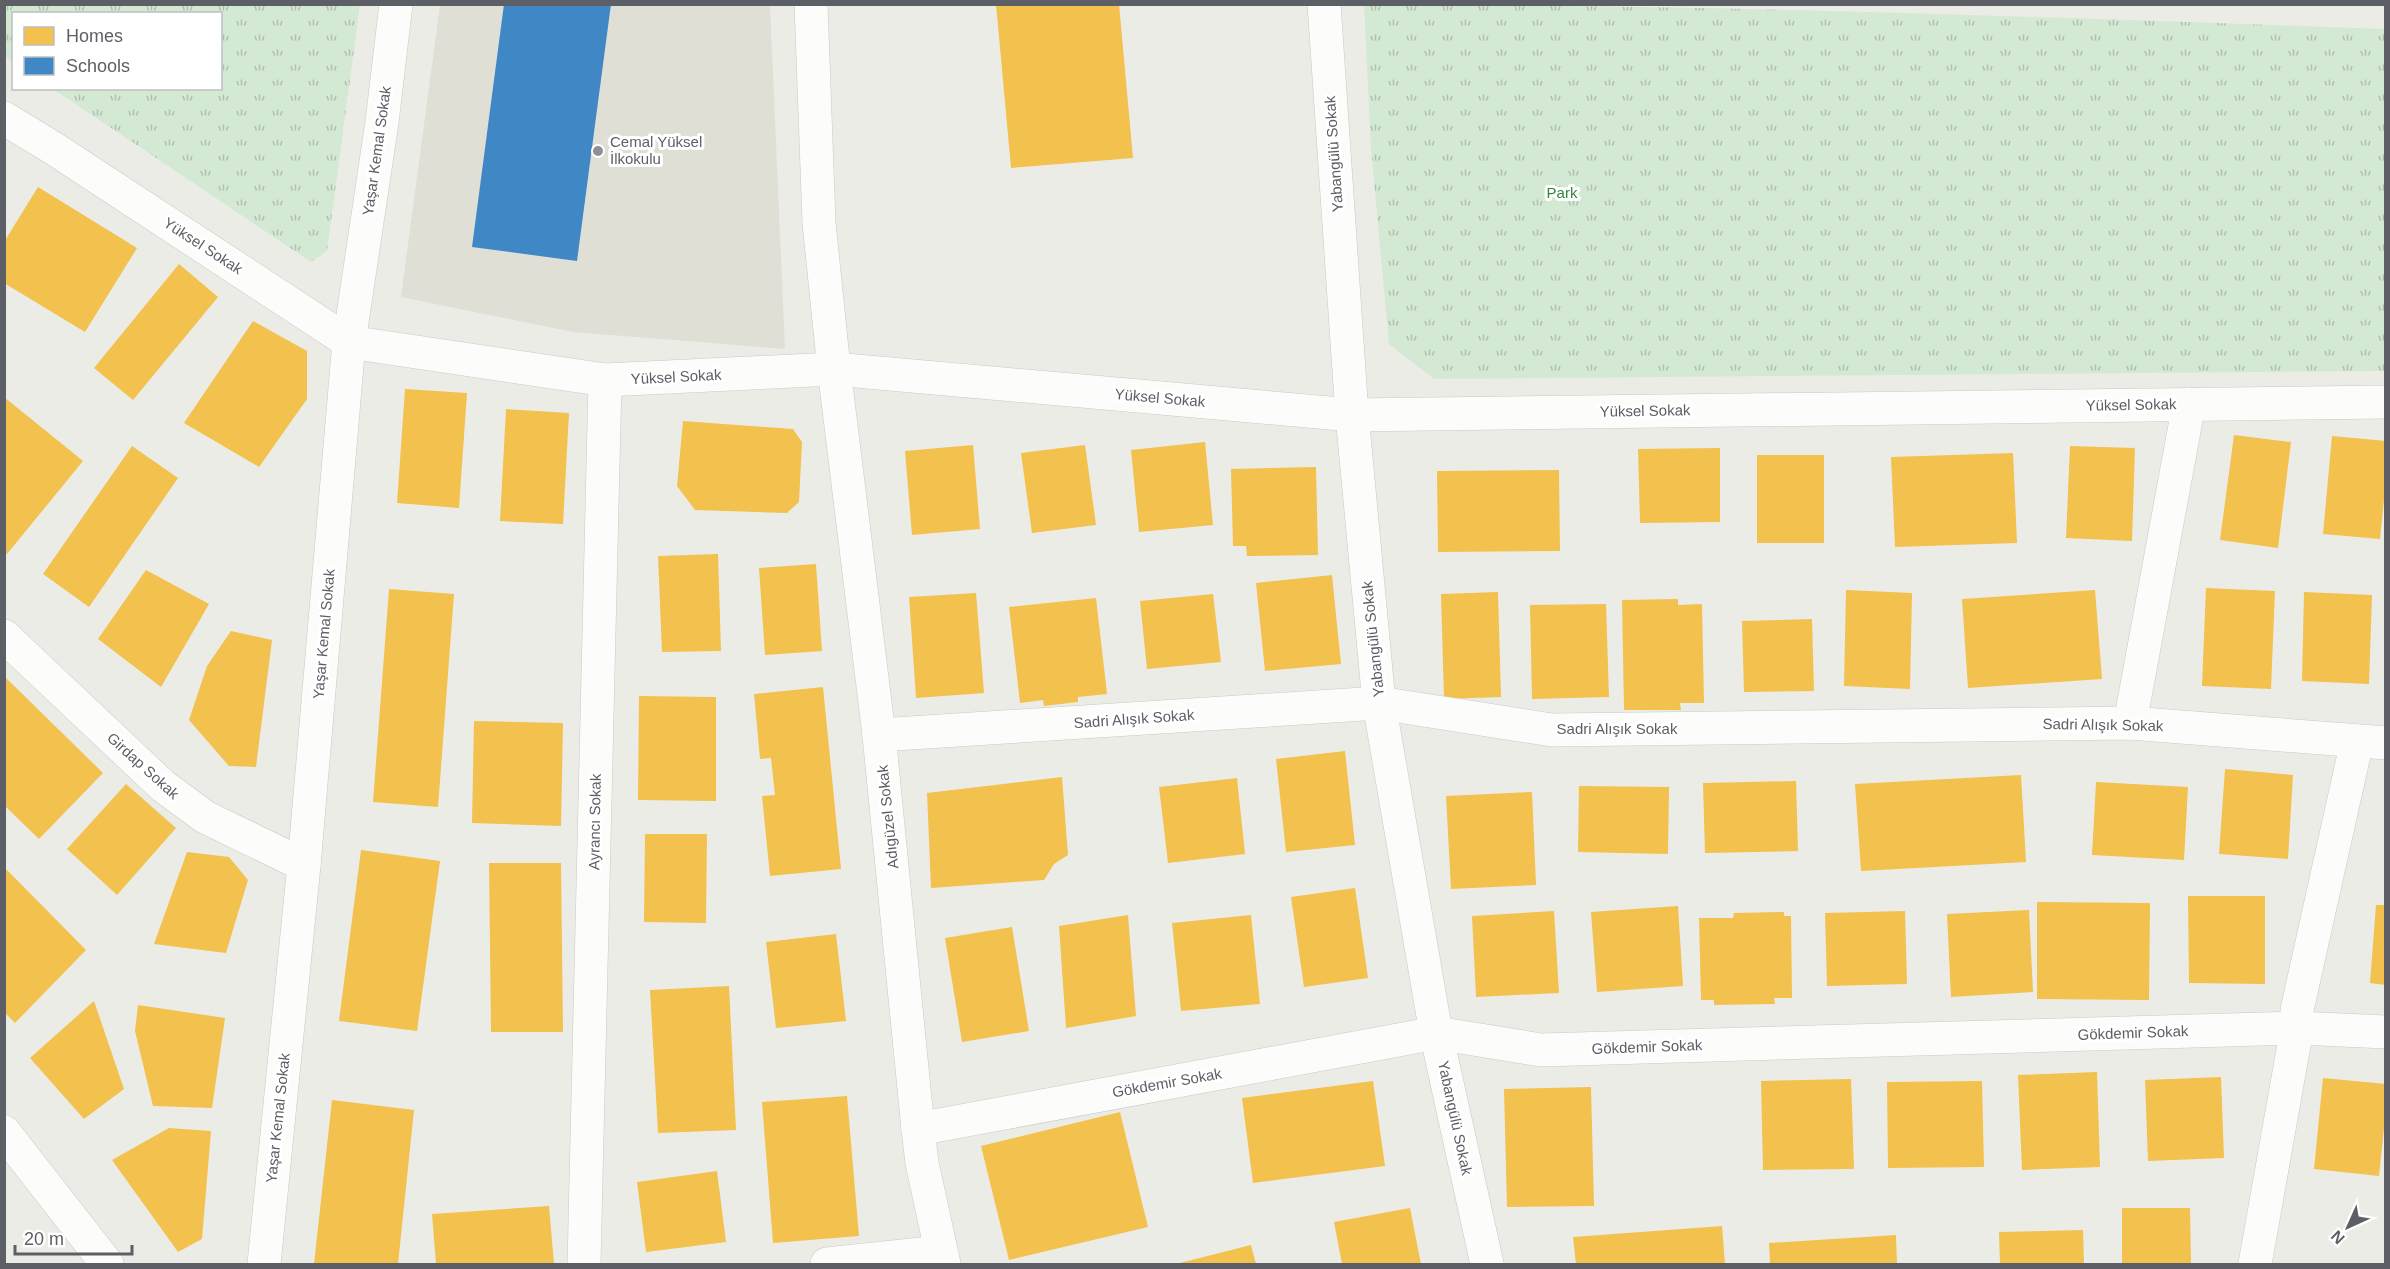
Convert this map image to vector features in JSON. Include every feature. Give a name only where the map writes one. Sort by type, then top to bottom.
[{"type":"street","name":"Yaşar Kemal Sokak","points":[[264,1264],[303,865],[349,342],[382,122],[396,4]]},
{"type":"street","name":"Adıgüzel Sokak","points":[[811,4],[819,223],[834,369],[879,735],[922,1163],[942,1258]]},
{"type":"street","name":"Yabangülü Sokak","points":[[1324,4],[1352,415],[1380,703],[1436,1033],[1487,1264]]},
{"type":"street","name":"Yüksel Sokak","points":[[4,118],[349,342],[605,380],[834,369],[1352,415],[2385,402]]},
{"type":"street","name":"Ayrancı Sokak","points":[[585,1264],[605,380]]},
{"type":"street","points":[[2130,723],[2188,404]]},
{"type":"street","name":"Girdap Sokak","points":[[4,636],[163,786],[205,817],[303,865]]},
{"type":"street","name":"Sadri Alışık Sokak","points":[[879,735],[1380,703],[1552,730],[2130,723],[2371,742]]},
{"type":"street","points":[[2255,1264],[2297,1028],[2297,1010],[2371,742]]},
{"type":"street","name":"Gökdemir Sokak","points":[[918,1129],[1436,1033],[1541,1050],[2297,1028],[2385,1032]]},
{"type":"street","points":[[4,1132],[29,1161],[106,1264]]},
{"type":"street","points":[[827,1264],[942,1258]]},
{"type":"shaded area","name":"Cemal Yüksel İlkokulu","points":[[440,5],[770,5],[785,349],[573,332],[401,297]]},
{"type":"green space","points":[[4,5],[360,5],[327,251],[311,262],[54,90],[222,90],[222,12],[12,12],[12,61],[5,56]]},
{"type":"green space","name":"Park","points":[[1364,5],[1747,9],[2385,29],[2385,371],[1434,379],[1389,344],[1371,149]]},
{"type":"building: Homes","points":[[996,4],[1119,4],[1133,158],[1011,168]]},
{"type":"building: Homes","points":[[38,187],[137,248],[85,332],[4,283],[4,242]]},
{"type":"building: Homes","points":[[179,264],[218,297],[133,400],[94,368]]},
{"type":"building: Homes","points":[[253,321],[307,351],[307,399],[259,467],[184,423]]},
{"type":"building: Homes","points":[[405,389],[467,393],[459,508],[397,503]]},
{"type":"building: Homes","points":[[4,397],[83,461],[7,554],[4,552]]},
{"type":"building: Homes","points":[[506,409],[569,413],[563,524],[500,521]]},
{"type":"building: Homes","points":[[683,421],[793,429],[802,442],[799,502],[787,513],[695,510],[677,486]]},
{"type":"building: Homes","points":[[2234,435],[2291,442],[2278,548],[2220,540]]},
{"type":"building: Homes","points":[[2332,436],[2386,441],[2386,480],[2380,539],[2323,534]]},
{"type":"building: Homes","points":[[1205,442],[1213,525],[1139,532],[1131,450]]},
{"type":"building: Homes","points":[[973,445],[980,529],[912,535],[905,451]]},
{"type":"building: Homes","points":[[1085,445],[1096,525],[1032,533],[1021,453]]},
{"type":"building: Homes","points":[[132,446],[178,478],[89,607],[43,574]]},
{"type":"building: Homes","points":[[2070,446],[2135,448],[2132,541],[2066,538]]},
{"type":"building: Homes","points":[[1720,448],[1720,522],[1640,523],[1638,449]]},
{"type":"building: Homes","points":[[2013,453],[2017,543],[1895,547],[1891,457]]},
{"type":"building: Homes","points":[[1757,455],[1824,455],[1824,543],[1757,543]]},
{"type":"building: Homes","points":[[1316,467],[1318,555],[1247,556],[1246,546],[1233,546],[1231,469]]},
{"type":"building: Homes","points":[[1559,470],[1560,551],[1438,552],[1437,471]]},
{"type":"building: Homes","points":[[718,554],[721,651],[662,652],[658,556]]},
{"type":"building: Homes","points":[[816,564],[822,651],[765,655],[759,568]]},
{"type":"building: Homes","points":[[146,570],[209,604],[161,687],[98,639]]},
{"type":"building: Homes","points":[[1332,575],[1341,664],[1265,671],[1256,583]]},
{"type":"building: Homes","points":[[2206,588],[2275,591],[2271,689],[2202,686]]},
{"type":"building: Homes","points":[[389,589],[454,594],[438,807],[373,802]]},
{"type":"building: Homes","points":[[1846,590],[1912,593],[1910,689],[1844,686]]},
{"type":"building: Homes","points":[[2095,590],[2102,679],[1968,688],[1962,599]]},
{"type":"building: Homes","points":[[1498,592],[1501,697],[1444,699],[1441,594]]},
{"type":"building: Homes","points":[[2304,592],[2372,595],[2369,684],[2302,681]]},
{"type":"building: Homes","points":[[976,593],[984,693],[916,698],[909,597]]},
{"type":"building: Homes","points":[[1213,594],[1221,662],[1147,669],[1140,601]]},
{"type":"building: Homes","points":[[1096,598],[1107,694],[1078,697],[1078,702],[1044,706],[1043,700],[1020,703],[1009,607]]},
{"type":"building: Homes","points":[[1678,599],[1678,605],[1702,604],[1704,703],[1680,703],[1681,710],[1624,710],[1622,600]]},
{"type":"building: Homes","points":[[1606,604],[1609,697],[1532,699],[1530,605]]},
{"type":"building: Homes","points":[[1812,619],[1814,691],[1744,692],[1742,621]]},
{"type":"building: Homes","points":[[231,631],[272,640],[256,767],[229,766],[189,720],[207,666]]},
{"type":"building: Homes","points":[[4,676],[103,773],[39,839],[4,805]]},
{"type":"building: Homes","points":[[823,687],[841,869],[770,876],[762,796],[775,795],[771,758],[760,759],[754,694]]},
{"type":"building: Homes","points":[[639,696],[716,697],[716,801],[638,800]]},
{"type":"building: Homes","points":[[474,721],[563,723],[561,826],[472,823]]},
{"type":"building: Homes","points":[[1345,751],[1355,845],[1286,852],[1276,759]]},
{"type":"building: Homes","points":[[2225,769],[2293,775],[2288,859],[2219,854]]},
{"type":"building: Homes","points":[[2021,775],[2026,862],[1861,871],[1855,784]]},
{"type":"building: Homes","points":[[1062,777],[1068,855],[1054,864],[1044,880],[931,888],[927,793]]},
{"type":"building: Homes","points":[[1237,778],[1245,854],[1168,863],[1159,787]]},
{"type":"building: Homes","points":[[1796,781],[1798,851],[1705,853],[1703,783]]},
{"type":"building: Homes","points":[[2096,782],[2188,787],[2184,860],[2092,855]]},
{"type":"building: Homes","points":[[126,784],[176,828],[117,895],[67,849]]},
{"type":"building: Homes","points":[[1579,786],[1669,787],[1668,854],[1578,852]]},
{"type":"building: Homes","points":[[1532,792],[1536,885],[1451,889],[1446,796]]},
{"type":"building: Homes","points":[[645,834],[707,834],[706,923],[644,922]]},
{"type":"building: Homes","points":[[361,850],[440,861],[417,1031],[339,1021]]},
{"type":"building: Homes","points":[[187,852],[229,857],[248,880],[226,953],[154,944]]},
{"type":"building: Homes","points":[[489,863],[561,863],[563,1032],[491,1032]]},
{"type":"building: Homes","points":[[4,867],[86,950],[15,1023],[4,1012]]},
{"type":"building: Homes","points":[[1355,888],[1368,978],[1304,987],[1291,897]]},
{"type":"building: Homes","points":[[2188,896],[2265,896],[2265,984],[2189,983]]},
{"type":"building: Homes","points":[[2037,902],[2150,903],[2149,1000],[2037,999]]},
{"type":"building: Homes","points":[[2376,905],[2386,905],[2386,985],[2370,983]]},
{"type":"building: Homes","points":[[1678,906],[1683,986],[1597,992],[1591,912]]},
{"type":"building: Homes","points":[[2029,910],[2033,992],[1951,997],[1947,914]]},
{"type":"building: Homes","points":[[1554,911],[1559,993],[1476,997],[1472,916]]},
{"type":"building: Homes","points":[[1905,911],[1907,984],[1827,986],[1825,913]]},
{"type":"building: Homes","points":[[1784,912],[1784,916],[1791,916],[1792,998],[1774,998],[1775,1004],[1714,1005],[1714,1000],[1701,1000],[1699,918],[1733,918],[1734,913]]},
{"type":"building: Homes","points":[[1128,915],[1136,1016],[1066,1028],[1059,926]]},
{"type":"building: Homes","points":[[1251,915],[1260,1004],[1181,1011],[1172,923]]},
{"type":"building: Homes","points":[[1012,927],[1029,1031],[962,1042],[945,938]]},
{"type":"building: Homes","points":[[836,934],[846,1021],[776,1028],[766,942]]},
{"type":"building: Homes","points":[[729,986],[736,1130],[658,1133],[650,990]]},
{"type":"building: Homes","points":[[94,1001],[124,1089],[84,1119],[30,1058]]},
{"type":"building: Homes","points":[[138,1005],[225,1018],[212,1108],[153,1106],[135,1031]]},
{"type":"building: Homes","points":[[2097,1072],[2100,1167],[2022,1170],[2018,1075]]},
{"type":"building: Homes","points":[[2221,1077],[2224,1158],[2148,1161],[2145,1080]]},
{"type":"building: Homes","points":[[2323,1078],[2386,1084],[2386,1109],[2379,1176],[2314,1169]]},
{"type":"building: Homes","points":[[1851,1079],[1854,1169],[1763,1170],[1761,1081]]},
{"type":"building: Homes","points":[[1373,1081],[1385,1166],[1253,1183],[1242,1098]]},
{"type":"building: Homes","points":[[1982,1081],[1984,1167],[1888,1168],[1887,1082]]},
{"type":"building: Homes","points":[[1591,1087],[1594,1206],[1507,1207],[1504,1089]]},
{"type":"building: Homes","points":[[847,1096],[859,1236],[773,1243],[762,1102]]},
{"type":"building: Homes","points":[[332,1100],[414,1110],[398,1264],[314,1264]]},
{"type":"building: Homes","points":[[1120,1112],[1148,1227],[1009,1260],[981,1146]]},
{"type":"building: Homes","points":[[169,1128],[211,1131],[202,1239],[178,1252],[112,1160]]},
{"type":"building: Homes","points":[[717,1171],[726,1242],[646,1252],[637,1182]]},
{"type":"building: Homes","points":[[549,1206],[554,1264],[436,1264],[432,1214]]},
{"type":"building: Homes","points":[[1410,1208],[1421,1264],[1342,1264],[1334,1222]]},
{"type":"building: Homes","points":[[2122,1208],[2190,1208],[2191,1264],[2122,1264]]},
{"type":"building: Homes","points":[[1722,1226],[1725,1264],[1576,1264],[1573,1237]]},
{"type":"building: Homes","points":[[2083,1230],[2084,1264],[2000,1264],[1999,1232]]},
{"type":"building: Homes","points":[[1896,1235],[1897,1264],[1770,1264],[1769,1243]]},
{"type":"building: Homes","points":[[1251,1245],[1256,1264],[1176,1264]]},
{"type":"building: Schools","points":[[504,4],[611,4],[577,261],[472,247]]},
{"type":"place","name":"Cemal Yüksel İlkokulu","points":[[598,151]]}]
